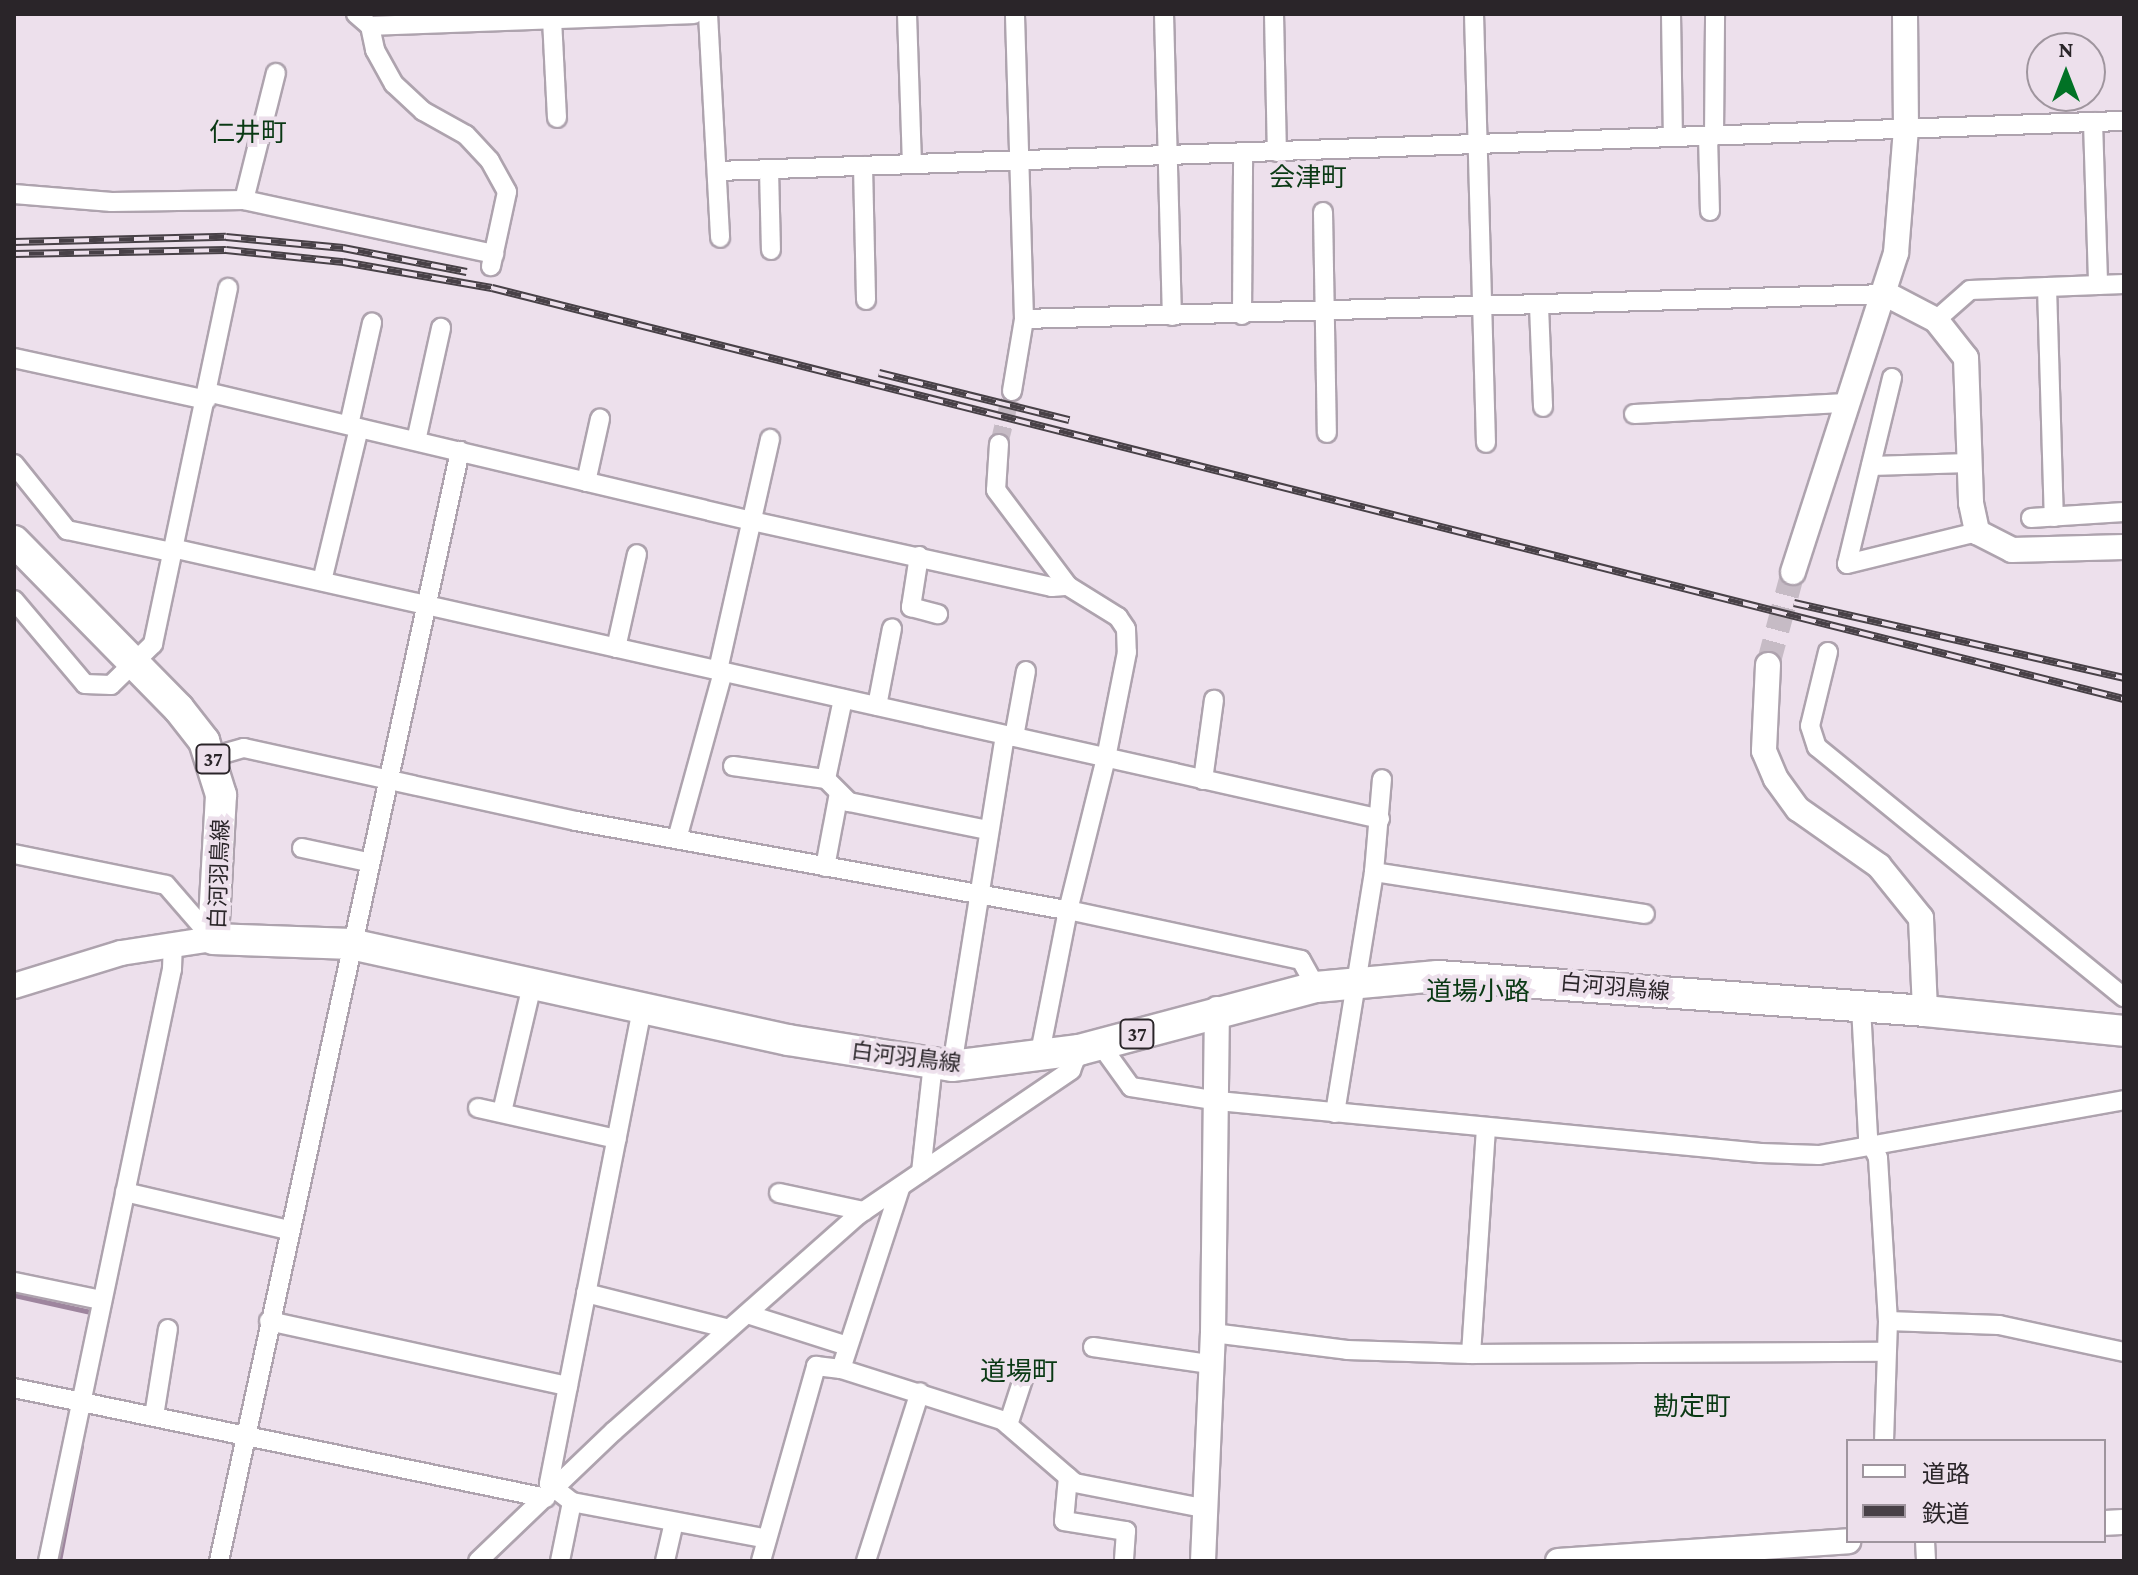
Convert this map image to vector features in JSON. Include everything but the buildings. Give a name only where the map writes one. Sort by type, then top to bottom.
[{"type":"main road","name":"白河羽鳥線","points":[[14,541],[192,724],[212,757],[222,820],[213,939],[351,944],[642,1009],[943,1065],[1039,1058],[1090,1047],[1217,1009],[1316,987],[1353,981],[1483,976],[1925,1011],[2124,1031]]},
{"type":"street","points":[[14,194],[112,202],[244,200],[492,260],[507,192],[490,161],[466,135],[423,111],[394,84],[363,20],[552,19],[694,14]]},
{"type":"street","points":[[708,14],[720,238]]},
{"type":"street","points":[[907,14],[912,164]]},
{"type":"street","points":[[1012,391],[1024,319],[1015,14]]},
{"type":"street","points":[[1164,14],[1171,155],[1172,316]]},
{"type":"street","points":[[1274,14],[1277,152]]},
{"type":"street","points":[[1474,14],[1486,443]]},
{"type":"street","points":[[1671,14],[1673,137]]},
{"type":"street","points":[[1710,211],[1715,14]]},
{"type":"street","points":[[1793,572],[1847,403],[1886,294],[1896,253],[1906,129],[1905,14]]},
{"type":"street","points":[[552,19],[557,118]]},
{"type":"street","points":[[244,200],[276,73]]},
{"type":"street","points":[[718,171],[2124,121]]},
{"type":"street","points":[[2093,122],[2098,285]]},
{"type":"street","points":[[1242,315],[1243,153]]},
{"type":"street","points":[[863,166],[866,300]]},
{"type":"street","points":[[769,170],[771,250]]},
{"type":"street","points":[[1323,212],[1327,433]]},
{"type":"street","points":[[1936,320],[1970,290],[2124,284]]},
{"type":"street","points":[[2047,287],[2054,517]]},
{"type":"street","points":[[14,600],[85,684],[111,685],[153,644],[228,288]]},
{"type":"street","points":[[1024,319],[1886,294],[1936,320],[1966,358],[1969,463],[1977,532]]},
{"type":"street","points":[[1539,306],[1543,407]]},
{"type":"street","points":[[322,581],[372,323]]},
{"type":"street","points":[[416,441],[441,328]]},
{"type":"street","points":[[14,358],[354,427],[752,521],[1052,587],[1068,586]]},
{"type":"street","points":[[1892,378],[1847,564],[1977,532],[2012,550],[2124,547]]},
{"type":"street","points":[[1634,414],[1847,403]]},
{"type":"street","points":[[586,482],[600,419]]},
{"type":"street","points":[[677,839],[720,671],[770,439]]},
{"type":"street","points":[[999,444],[996,490],[1068,586],[1118,617],[1126,629],[1127,652],[1106,758],[1068,910],[1039,1058]]},
{"type":"street","points":[[219,1561],[288,1230],[460,451]]},
{"type":"street","points":[[1871,466],[1969,463]]},
{"type":"street","points":[[14,464],[67,530],[322,581],[1380,819]]},
{"type":"street","points":[[2031,518],[2124,512]]},
{"type":"street","points":[[616,648],[637,554]]},
{"type":"street","points":[[919,556],[911,607],[938,614]]},
{"type":"street","points":[[877,706],[892,628]]},
{"type":"street","points":[[1828,652],[1810,726],[1817,747],[2124,997]]},
{"type":"street","points":[[1768,665],[1764,751],[1776,779],[1798,809],[1879,866],[1921,918],[1925,1011]]},
{"type":"street","points":[[921,1172],[979,896],[988,830],[1026,671]]},
{"type":"street","points":[[825,867],[843,699]]},
{"type":"street","points":[[1203,780],[1214,700]]},
{"type":"street","points":[[212,757],[244,748],[677,839],[1068,910],[1301,960],[1316,987]]},
{"type":"street","points":[[733,766],[833,786],[849,802],[988,830]]},
{"type":"street","points":[[1335,1113],[1353,981],[1374,872],[1382,779]]},
{"type":"street","points":[[302,848],[368,862]]},
{"type":"street","points":[[14,854],[166,885],[213,939]]},
{"type":"street","points":[[1374,872],[1645,914]]},
{"type":"street","points":[[14,986],[66,967],[173,944],[213,939]]},
{"type":"street","points":[[48,1561],[172,969],[173,944]]},
{"type":"street","points":[[502,1112],[532,985]]},
{"type":"street","points":[[1861,1007],[1871,1147],[1878,1158],[1888,1321],[1884,1439]]},
{"type":"street","points":[[550,1494],[549,1484],[642,1009]]},
{"type":"street","points":[[1203,1561],[1213,1333],[1217,1009]]},
{"type":"street","points":[[478,1561],[729,1329],[864,1211],[1071,1070],[1090,1047],[1131,1087],[1218,1101],[1761,1153],[1819,1155],[2124,1100]]},
{"type":"street","points":[[478,1108],[617,1139]]},
{"type":"street","points":[[1471,1354],[1486,1127]]},
{"type":"street","points":[[841,1369],[900,1188]]},
{"type":"street","points":[[125,1192],[288,1230]]},
{"type":"street","points":[[779,1193],[864,1211]]},
{"type":"street","points":[[14,1282],[101,1300]]},
{"type":"street","points":[[586,1293],[729,1329]]},
{"type":"street","points":[[747,1314],[847,1346]]},
{"type":"street","points":[[269,1321],[568,1386]]},
{"type":"street","points":[[1888,1321],[1999,1325],[2124,1352]]},
{"type":"street","points":[[154,1416],[168,1329]]},
{"type":"street","points":[[1213,1333],[1347,1350],[1471,1354],[1885,1352]]},
{"type":"street","points":[[1093,1347],[1210,1364]]},
{"type":"street","points":[[761,1561],[816,1366],[841,1369],[920,1392],[1008,1425],[1075,1483],[1203,1508]]},
{"type":"street","points":[[1008,1425],[1026,1370]]},
{"type":"street","points":[[14,1388],[767,1539]]},
{"type":"street","points":[[866,1561],[920,1392]]},
{"type":"street","points":[[1068,1477],[1064,1521],[1126,1531],[1124,1561]]},
{"type":"street","points":[[560,1561],[572,1502]]},
{"type":"street","points":[[665,1561],[674,1522]]},
{"type":"street","points":[[1558,1561],[1846,1541]]},
{"type":"waterway","points":[[14,1295],[95,1313]]},
{"type":"waterway","points":[[59,1561],[81,1446]]},
{"type":"tunnel","points":[[999,444],[1012,391]]},
{"type":"tunnel","points":[[1768,665],[1793,572]]},
{"type":"railway","points":[[14,242],[226,237],[343,248],[467,272]]},
{"type":"railway","points":[[14,254],[226,250],[343,262],[492,288],[2124,699]]},
{"type":"railway","points":[[879,373],[1069,420]]},
{"type":"railway","points":[[1794,603],[2124,678]]},
{"type":"district","name":"仁井町","points":[[248,133]]},
{"type":"district","name":"会津町","points":[[1308,178]]},
{"type":"district","name":"道場小路","points":[[1478,992]]},
{"type":"district","name":"道場町","points":[[1019,1372]]},
{"type":"district","name":"勘定町","points":[[1692,1407]]}]
